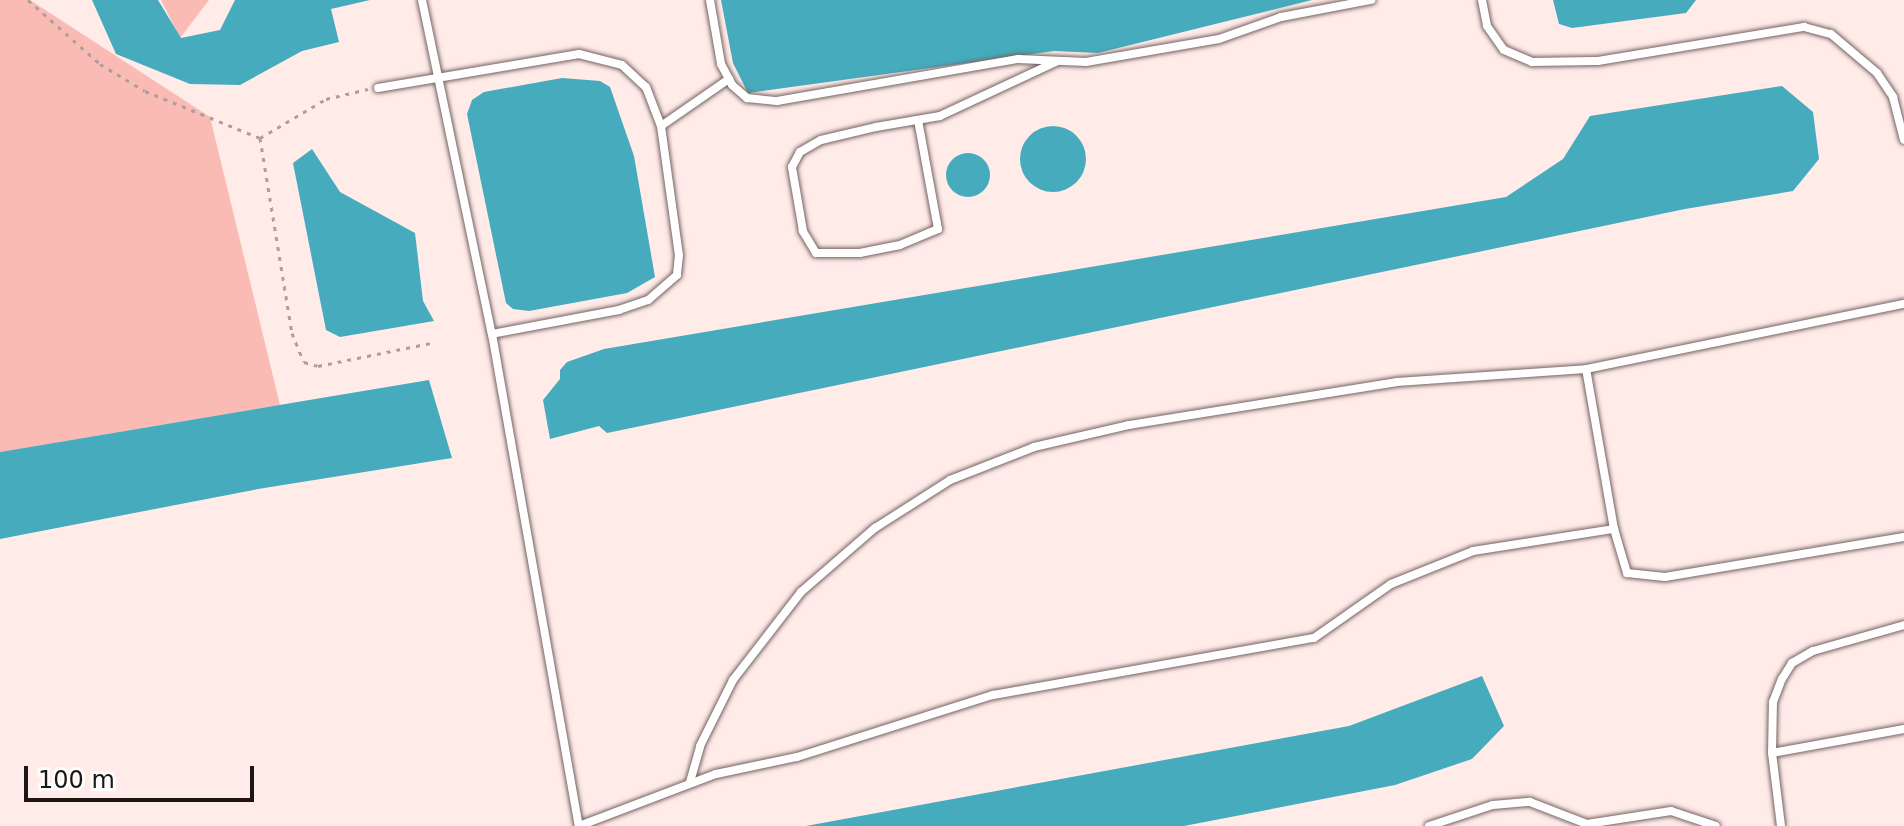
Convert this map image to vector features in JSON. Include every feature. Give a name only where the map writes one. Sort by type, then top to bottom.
[{"type":"lane","points":[[422,0],[442,78],[492,334],[579,826],[690,782],[797,757],[993,695],[1314,638],[1391,584],[1433,563],[1473,551],[1614,529]]},
{"type":"lane","points":[[710,0],[729,79],[747,98],[777,101],[1018,59],[1086,62],[1219,39],[1281,17],[1371,0]]},
{"type":"lane","points":[[1482,0],[1487,26],[1504,50],[1532,62],[1598,61],[1804,27],[1831,34],[1855,49],[1885,85],[1904,140]]},
{"type":"lane","points":[[378,88],[536,58],[601,56],[622,65],[646,87],[661,126],[679,255],[677,275],[666,288],[619,310],[492,334]]},
{"type":"lane","points":[[918,120],[938,229],[900,245],[860,253],[816,253],[803,231],[792,167],[800,152],[821,140],[918,120],[940,116],[1059,60]]},
{"type":"lane","points":[[661,126],[729,79]]},
{"type":"lane","points":[[690,782],[700,746],[733,680],[801,592],[875,528],[950,480],[1034,447],[1142,422],[1425,379],[1586,369],[1904,304]]},
{"type":"lane","points":[[1586,369],[1614,529],[1627,573],[1646,578],[1904,537]]},
{"type":"lane","points":[[1781,826],[1772,753],[1773,702],[1792,663],[1813,651],[1904,625]]},
{"type":"lane","points":[[1772,753],[1904,729]]},
{"type":"lane","points":[[1429,826],[1493,805],[1530,802],[1587,824],[1671,811],[1716,826]]},
{"type":"path","points":[[28,0],[111,71],[145,91],[260,138]]},
{"type":"path","points":[[260,138],[326,99],[378,88]]},
{"type":"path","points":[[260,138],[292,333],[304,362],[318,366],[431,343]]},
{"type":"shaded area","points":[[0,0],[30,0],[210,117],[280,405],[0,452]]},
{"type":"shaded area","points":[[161,0],[209,0],[180,38]]},
{"type":"water","points":[[92,0],[158,0],[181,38],[220,30],[235,0],[370,0],[331,9],[339,42],[302,51],[240,85],[190,84],[116,54]]},
{"type":"water","points":[[721,0],[1312,0],[1098,53],[1054,51],[748,93],[733,63]]},
{"type":"water","points":[[1553,0],[1696,0],[1686,13],[1572,28],[1559,24]]},
{"type":"water","points":[[562,78],[600,81],[610,87],[634,156],[655,277],[627,293],[529,311],[513,309],[506,303],[467,114],[472,100],[484,92]]},
{"type":"water","points":[[1782,86],[1813,112],[1819,159],[1793,191],[1685,209],[607,433],[599,426],[550,439],[543,400],[560,379],[560,370],[567,362],[604,349],[1506,197],[1563,159],[1590,116]]},
{"type":"water","points":[[1046,126],[1060,126],[1072,131],[1081,140],[1086,159],[1084,172],[1077,183],[1060,192],[1046,192],[1034,187],[1025,178],[1020,166],[1020,152],[1025,140],[1034,131]]},
{"type":"water","points":[[312,149],[340,192],[415,233],[423,301],[434,321],[340,337],[326,330],[293,163]]},
{"type":"water","points":[[968,153],[984,159],[990,175],[984,191],[968,197],[952,191],[946,175],[952,159]]},
{"type":"water","points":[[429,380],[452,458],[258,489],[0,539],[0,452]]},
{"type":"water","points":[[1482,676],[1504,726],[1472,759],[1395,785],[1184,826],[806,826],[1349,726]]}]
